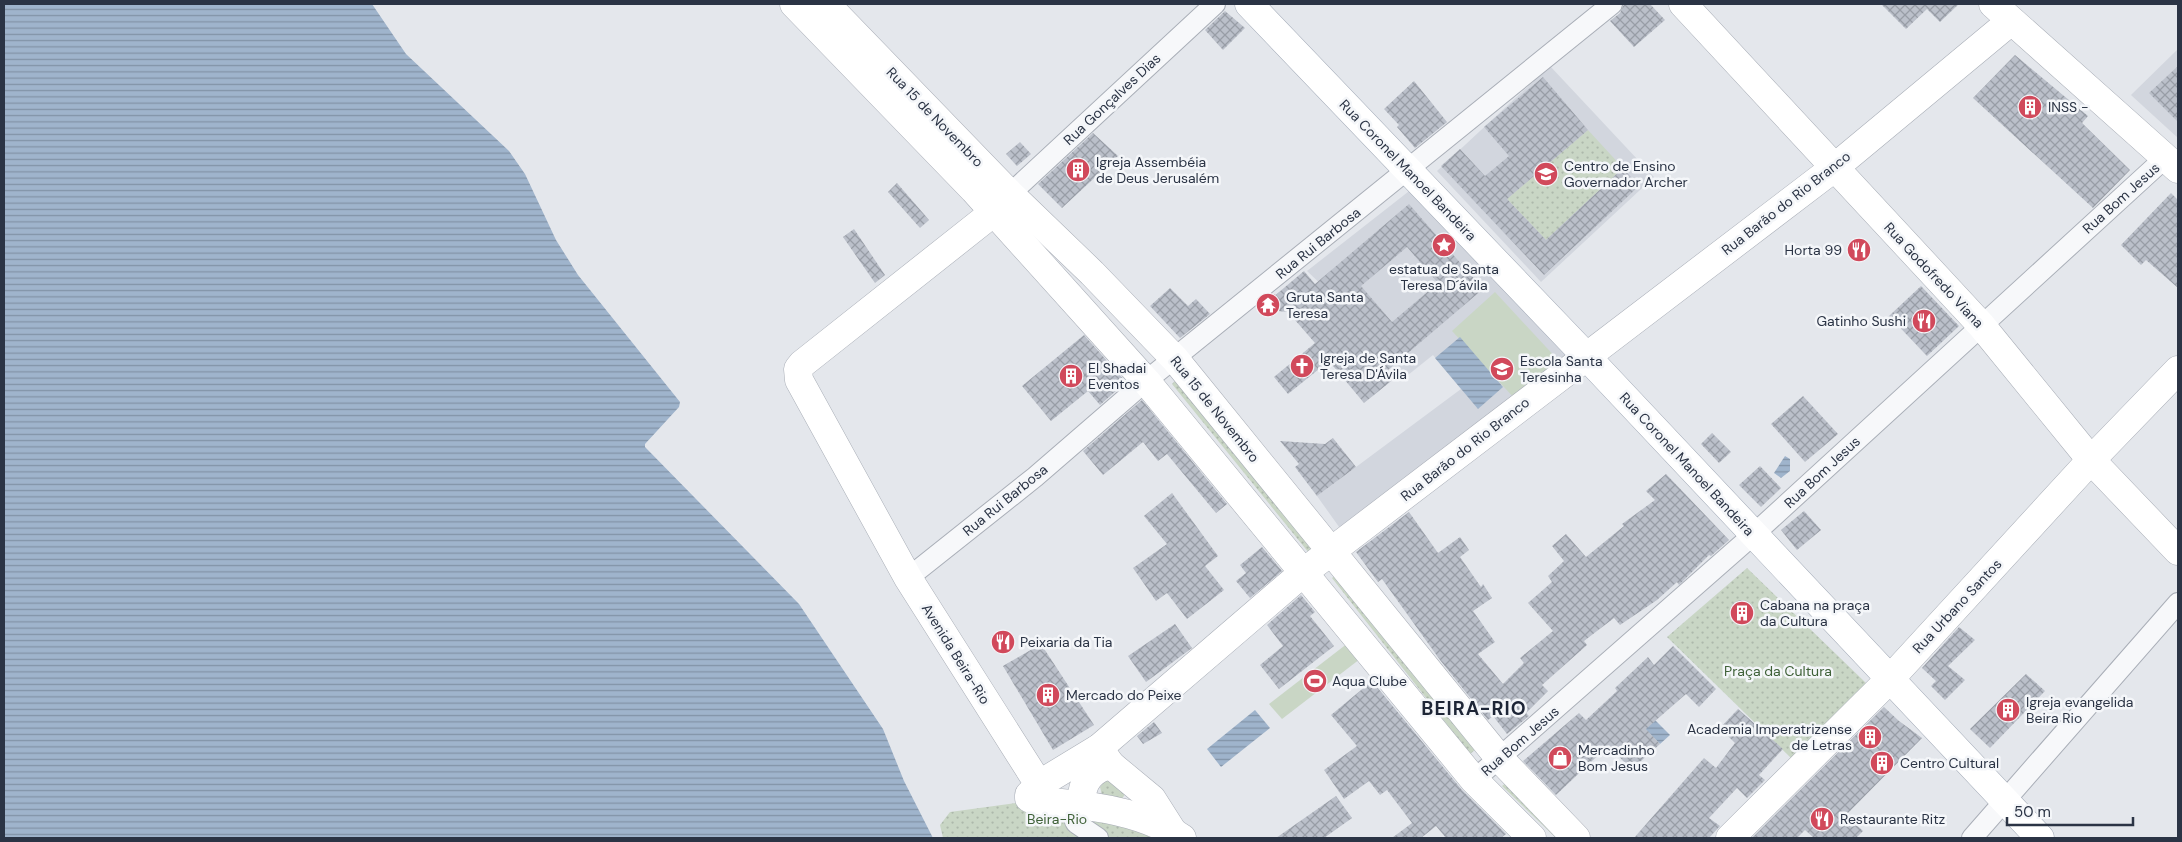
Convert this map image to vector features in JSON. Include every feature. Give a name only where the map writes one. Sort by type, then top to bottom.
[{"type":"main road","name":"Rua 15 de Novembro","points":[[794,4],[1002,203],[1092,274],[1175,359],[1500,759],[1576,838]]},
{"type":"main road","name":"Rua 15 de Novembro","points":[[826,4],[1002,203],[1474,780],[1532,838]]},
{"type":"main road","name":"Rua Coronel Manoel Bandeira","points":[[1250,4],[1586,356],[2040,838]]},
{"type":"main road","name":"Rua Godofredo Viana","points":[[1683,4],[1981,325],[2091,460],[2178,551]]},
{"type":"main road","name":"Rua Barão do Rio Branco","points":[[1035,797],[1105,757],[1304,572],[1834,168],[2002,12]]},
{"type":"main road","points":[[2002,12],[2172,164]]},
{"type":"main road","name":"Rua Gonçalves Dias","points":[[798,374],[802,364],[1002,203]]},
{"type":"main road","name":"Rua Urbano Santos","points":[[1730,838],[1890,679],[2091,460],[2178,370]]},
{"type":"main road","name":"Avenida Beira-Rio","points":[[798,374],[800,384],[908,578],[1035,797]]},
{"type":"main road","points":[[1105,757],[1156,803],[1175,836]]},
{"type":"main road","points":[[1076,808],[1082,789],[1090,776],[1103,767],[1105,757]]},
{"type":"main road","points":[[1130,816],[1139,803],[1140,788]]},
{"type":"main road","points":[[1035,797],[1029,795],[1032,800],[1130,816],[1156,823],[1175,836]]},
{"type":"street","name":"Rua Gonçalves Dias","points":[[1002,203],[1215,4]]},
{"type":"street","name":"Rua Rui Barbosa","points":[[908,578],[1035,477],[1146,381],[1408,171],[1612,4]]},
{"type":"street","name":"Rua Bom Jesus","points":[[1474,780],[1753,535],[1981,325],[2172,164]]},
{"type":"street","points":[[1972,838],[2178,603]]},
{"type":"street","points":[[1098,838],[1076,823],[1076,808],[1126,820],[1175,836]]},
{"type":"shaded area","points":[[2178,49],[2178,138],[2131,95]]},
{"type":"shaded area","name":"Centro de Ensino Governador Archer","points":[[1550,66],[1654,177],[1541,282],[1437,171]]},
{"type":"shaded area","name":"Escola Santa Teresinha","points":[[1413,188],[1575,358],[1342,531],[1317,496],[1461,389],[1433,355],[1403,379],[1345,307],[1307,271]]},
{"type":"green space","points":[[1588,130],[1623,168],[1546,240],[1507,199]]},
{"type":"green space","points":[[1495,292],[1559,361],[1516,400],[1452,331]]},
{"type":"green space","points":[[1180,376],[1315,549],[1309,553],[1172,384]]},
{"type":"green space","name":"Praça da Cultura","points":[[1747,568],[1867,684],[1792,759],[1667,637]]},
{"type":"green space","points":[[1338,573],[1475,750],[1470,754],[1332,578]]},
{"type":"green space","name":"Aqua Clube","points":[[1348,643],[1360,659],[1282,719],[1269,704]]},
{"type":"green space","points":[[1108,777],[1126,793],[1121,800],[1102,795],[1100,787]]},
{"type":"green space","points":[[1506,783],[1566,838],[1556,838],[1502,786]]},
{"type":"green space","name":"Beira-Rio","points":[[1024,802],[1175,838],[943,838],[940,825],[950,812]]},
{"type":"water","points":[[4,4],[372,4],[406,54],[509,151],[525,174],[556,240],[578,275],[680,402],[679,407],[645,444],[645,447],[799,604],[883,729],[904,781],[933,838],[4,838]]},
{"type":"water","points":[[1460,337],[1503,387],[1478,409],[1435,358]]},
{"type":"water","points":[[1785,456],[1790,459],[1790,471],[1781,478],[1774,473]]},
{"type":"water","points":[[1255,710],[1270,728],[1221,767],[1207,749]]},
{"type":"water","points":[[1653,718],[1670,735],[1660,744],[1643,727]]},
{"type":"building","points":[[1624,4],[1650,4],[1665,20],[1634,47],[1610,21],[1620,13]]},
{"type":"building","points":[[1881,4],[1959,4],[1940,22],[1927,9],[1906,29]]},
{"type":"building","points":[[1225,11],[1245,28],[1223,50],[1205,30]]},
{"type":"building","name":"INSS -","points":[[2015,55],[2088,116],[2082,123],[2130,170],[2093,208],[1973,98]]},
{"type":"building","points":[[2178,66],[2178,122],[2149,93]]},
{"type":"building","points":[[1543,77],[1588,130],[1507,199],[1546,240],[1623,168],[1639,186],[1544,275],[1441,166],[1460,149],[1485,176],[1509,156],[1484,127]]},
{"type":"building","points":[[1414,81],[1447,122],[1415,148],[1397,127],[1399,125],[1384,109]]},
{"type":"building","name":"Igreja Assembéia de Deus Jerusalém","points":[[1093,133],[1118,156],[1062,208],[1038,184]]},
{"type":"building","points":[[1020,142],[1031,154],[1017,166],[1006,154]]},
{"type":"building","points":[[897,183],[929,220],[920,228],[888,192]]},
{"type":"building","points":[[2171,193],[2178,200],[2178,288],[2146,260],[2141,265],[2121,245]]},
{"type":"building","points":[[1409,204],[1483,289],[1388,370],[1395,378],[1364,403],[1329,361],[1288,394],[1274,377],[1315,343],[1288,312],[1259,309],[1304,271],[1315,284]],"holes":[[[1407,247],[1438,283],[1392,322],[1361,286]]]},
{"type":"building","points":[[854,229],[885,275],[875,283],[843,237]]},
{"type":"building","name":"Gatinho Sushi","points":[[1921,286],[1959,326],[1927,356],[1889,316]]},
{"type":"building","points":[[1170,288],[1188,306],[1196,299],[1210,314],[1180,338],[1150,306]]},
{"type":"building","name":"El Shadai Eventos","points":[[1084,335],[1126,382],[1100,405],[1088,391],[1051,421],[1022,386]]},
{"type":"building","points":[[1803,396],[1838,434],[1805,462],[1771,424]]},
{"type":"building","points":[[1142,400],[1227,504],[1216,513],[1167,454],[1158,461],[1143,442],[1103,475],[1083,451]]},
{"type":"building","points":[[1712,433],[1731,452],[1719,463],[1701,444]]},
{"type":"building","points":[[1333,438],[1356,467],[1317,496],[1295,467],[1299,464],[1280,441],[1325,444]]},
{"type":"building","points":[[1760,466],[1781,488],[1761,507],[1739,485]]},
{"type":"building","points":[[1666,474],[1729,540],[1711,556],[1709,555],[1679,585],[1677,582],[1657,600],[1620,625],[1614,618],[1584,641],[1587,645],[1542,685],[1548,691],[1526,713],[1529,716],[1507,734],[1493,716],[1488,720],[1440,660],[1382,579],[1378,582],[1356,552],[1409,512],[1438,553],[1460,537],[1469,550],[1460,557],[1481,587],[1483,584],[1492,598],[1473,611],[1495,642],[1478,654],[1503,684],[1524,663],[1520,658],[1553,631],[1528,603],[1552,582],[1548,576],[1564,561],[1552,546],[1566,534],[1586,557],[1624,526],[1622,524],[1655,500],[1646,491]]},
{"type":"building","points":[[1172,493],[1218,556],[1205,566],[1224,590],[1187,619],[1167,593],[1156,601],[1133,568],[1167,544],[1144,516]]},
{"type":"building","points":[[1804,511],[1821,530],[1797,550],[1781,530]]},
{"type":"building","points":[[1262,547],[1282,571],[1250,598],[1236,581],[1246,573],[1240,565]]},
{"type":"building","points":[[1301,595],[1315,612],[1310,616],[1334,646],[1279,689],[1260,665],[1283,646],[1267,625]]},
{"type":"building","name":"Cabana na praça da Cultura","points":[[1742,600],[1751,603],[1754,612],[1751,621],[1742,624],[1733,621],[1730,612],[1733,603]]},
{"type":"building","points":[[1175,624],[1192,648],[1146,682],[1128,656]]},
{"type":"building","points":[[1959,627],[1975,640],[1948,666],[1965,680],[1945,700],[1931,686],[1936,681],[1922,668]]},
{"type":"building","name":"Mercado do Peixe","points":[[1041,644],[1094,725],[1053,750],[1003,666]]},
{"type":"building","points":[[1673,646],[1716,689],[1699,707],[1686,694],[1646,729],[1660,744],[1631,770],[1609,745],[1556,795],[1523,761],[1579,713],[1586,720],[1617,691],[1615,688],[1648,657],[1654,665]]},
{"type":"building","name":"Igreja evangelida Beira Rio","points":[[2026,674],[2045,691],[1990,748],[1970,729]]},
{"type":"building","points":[[1372,681],[1462,790],[1506,834],[1501,838],[1446,838],[1436,826],[1421,838],[1392,838],[1412,823],[1387,790],[1380,795],[1369,781],[1344,799],[1324,770],[1357,746],[1331,715]]},
{"type":"building","points":[[1884,707],[1922,738],[1846,815],[1863,831],[1856,838],[1814,838],[1805,830],[1797,838],[1752,838]]},
{"type":"building","points":[[1738,709],[1783,749],[1759,775],[1765,780],[1747,798],[1737,788],[1709,818],[1720,826],[1709,838],[1634,838],[1704,758],[1716,768],[1735,743],[1720,728]]},
{"type":"building","points":[[1154,722],[1162,733],[1143,744],[1137,736]]},
{"type":"building","points":[[1336,796],[1352,818],[1324,838],[1276,838]]},
{"type":"place","name":"INSS -","points":[[2030,107]]},
{"type":"place","name":"Igreja Assembéia de Deus Jerusalém","points":[[1078,170]]},
{"type":"place","name":"Centro de Ensino Governador Archer","points":[[1546,174]]},
{"type":"place","name":"estatua de Santa Teresa D´ávila","points":[[1444,245]]},
{"type":"place","name":"Horta 99","points":[[1859,250]]},
{"type":"place","name":"Gruta Santa Teresa","points":[[1268,305]]},
{"type":"place","name":"Gatinho Sushi","points":[[1924,321]]},
{"type":"place","name":"Igreja de Santa Teresa D'Ávila","points":[[1302,366]]},
{"type":"place","name":"Escola Santa Teresinha","points":[[1502,369]]},
{"type":"place","name":"El Shadai Eventos","points":[[1071,376]]},
{"type":"place","name":"Cabana na praça da Cultura","points":[[1742,613]]},
{"type":"place","name":"Peixaria da Tia","points":[[1003,642]]},
{"type":"place","name":"Aqua Clube","points":[[1315,681]]},
{"type":"place","name":"Mercado do Peixe","points":[[1048,695]]},
{"type":"place","name":"Igreja evangelida Beira Rio","points":[[2008,710]]},
{"type":"place","name":"Academia Imperatrizense de Letras","points":[[1870,737]]},
{"type":"place","name":"Mercadinho Bom Jesus","points":[[1560,758]]},
{"type":"place","name":"Centro Cultural","points":[[1882,763]]},
{"type":"place","name":"Restaurante Ritz","points":[[1822,819]]},
{"type":"district","name":"BEIRA-RIO","points":[[1474,708]]}]
